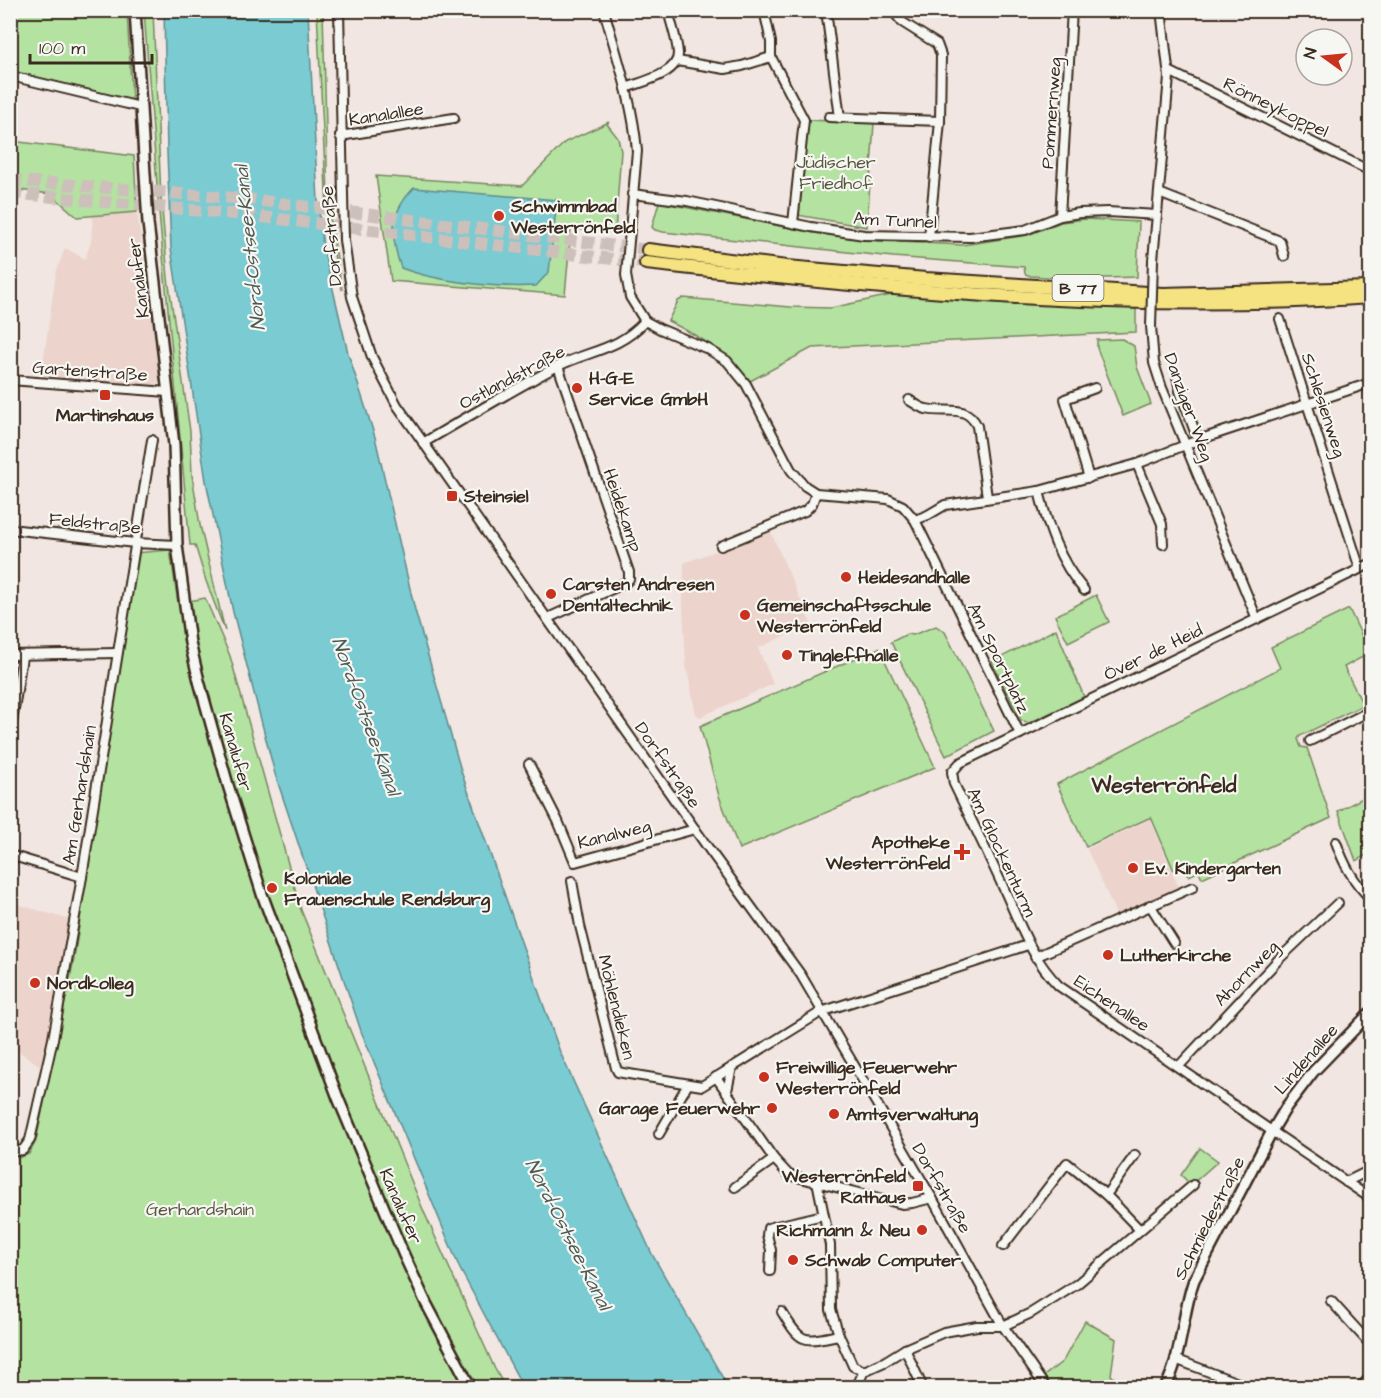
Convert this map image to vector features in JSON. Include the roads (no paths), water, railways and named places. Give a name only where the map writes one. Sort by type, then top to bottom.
[{"type":"highway","name":"B 77","points":[[1371,288],[1163,294],[926,279],[647,256],[914,291],[1165,304],[1299,302],[1371,297]]},
{"type":"street","name":"Kanalufer","points":[[135,10],[148,223],[174,445],[177,545],[190,643],[199,681],[262,894],[338,1098],[372,1182],[426,1303],[471,1388]]},
{"type":"street","name":"Kanalallee","points":[[339,10],[340,136],[454,118]]},
{"type":"street","points":[[604,10],[626,88],[637,151],[626,275],[630,297],[645,321],[708,349],[727,361],[746,384],[791,470],[805,486],[816,493],[812,504],[806,511],[721,546]]},
{"type":"street","points":[[626,88],[670,70],[677,61],[678,53],[668,10]]},
{"type":"street","points":[[764,10],[771,42],[771,57],[804,120],[793,223]]},
{"type":"street","points":[[826,10],[840,118]]},
{"type":"street","points":[[892,10],[902,22],[937,44],[941,55],[940,121],[929,237]]},
{"type":"street","name":"Pommernweg","points":[[1060,216],[1072,10]]},
{"type":"street","name":"Danziger Weg","points":[[1161,10],[1168,71],[1153,260],[1151,326],[1154,363],[1185,445],[1257,618]]},
{"type":"street","points":[[677,61],[725,69],[771,57]]},
{"type":"street","name":"Rönneykoppel","points":[[1168,71],[1371,171]]},
{"type":"street","points":[[15,77],[140,107]]},
{"type":"street","points":[[829,117],[940,121]]},
{"type":"street","name":"Dorfstraße","points":[[340,136],[344,240],[352,297],[372,357],[397,405],[695,829],[801,975],[932,1198],[1003,1326],[1046,1388]]},
{"type":"street","points":[[1159,193],[1280,242],[1284,256]]},
{"type":"street","name":"Am Tunnel","points":[[632,194],[687,201],[864,235],[970,237],[1025,230],[1060,216],[1080,213],[1157,215]]},
{"type":"street","name":"Schlesienweg","points":[[1280,319],[1360,569]]},
{"type":"street","name":"Ostlandstraße","points":[[423,443],[558,366],[613,345],[633,334],[645,321]]},
{"type":"street","name":"Heidekamp","points":[[548,618],[625,583],[629,579],[629,572],[558,366]]},
{"type":"street","points":[[1177,376],[1180,391],[1198,440]]},
{"type":"street","name":"Gartenstraße","points":[[10,380],[168,392]]},
{"type":"street","points":[[915,520],[945,505],[1039,491],[1137,464],[1198,440],[1371,383]]},
{"type":"street","points":[[1089,478],[1065,399],[1095,388]]},
{"type":"street","points":[[909,400],[925,409],[964,412],[973,417],[977,426],[987,497]]},
{"type":"street","name":"Am Gerhardshain","points":[[10,1152],[22,1150],[30,1140],[46,1075],[82,877],[152,440]]},
{"type":"street","points":[[1137,464],[1162,524],[1163,543]]},
{"type":"street","points":[[1039,491],[1049,531],[1070,573],[1084,590]]},
{"type":"street","name":"Am Sportplatz","points":[[816,493],[888,499],[903,506],[915,520],[1020,734]]},
{"type":"street","name":"Feldstraße","points":[[10,529],[135,543],[177,545]]},
{"type":"street","name":"Över de Heid","points":[[952,772],[960,763],[1371,564]]},
{"type":"street","points":[[10,656],[117,653]]},
{"type":"street","points":[[10,735],[22,657]]},
{"type":"street","points":[[1310,741],[1371,711]]},
{"type":"street","name":"Kanalweg","points":[[529,764],[558,821],[575,862],[695,829]]},
{"type":"street","name":"Am Glockenturm","points":[[952,772],[954,784],[1010,901],[1028,945]]},
{"type":"street","points":[[1335,842],[1348,873],[1371,898]]},
{"type":"street","points":[[10,855],[82,877]]},
{"type":"street","name":"Möhlendieken","points":[[572,881],[580,926],[615,1068],[618,1071],[702,1086],[821,1012]]},
{"type":"street","points":[[1035,957],[1193,887]]},
{"type":"street","name":"Ahornweg","points":[[1179,1066],[1279,959],[1338,903]]},
{"type":"street","points":[[1149,905],[1174,943]]},
{"type":"street","points":[[821,1012],[1028,945]]},
{"type":"street","name":"Eichenallee","points":[[1028,945],[1045,972],[1059,986],[1371,1198]]},
{"type":"street","name":"Lindenallee","points":[[1272,1131],[1287,1106],[1313,1072],[1371,1013]]},
{"type":"street","points":[[727,1091],[732,1066]]},
{"type":"street","points":[[716,1077],[774,1159],[789,1175],[902,1204],[932,1198]]},
{"type":"street","points":[[659,1134],[688,1084]]},
{"type":"street","name":"Schmiedestraße","points":[[1165,1388],[1175,1359],[1194,1280],[1272,1131]]},
{"type":"street","points":[[1106,1195],[1135,1155]]},
{"type":"street","points":[[735,1187],[774,1159]]},
{"type":"street","points":[[1003,1246],[1067,1163],[1106,1195],[1140,1230]]},
{"type":"street","points":[[1346,1182],[1371,1170]]},
{"type":"street","points":[[817,1181],[830,1245],[831,1310],[853,1366],[864,1371]]},
{"type":"street","points":[[856,1388],[864,1371],[905,1349],[944,1332],[977,1326],[1003,1326],[1031,1313],[1077,1284],[1193,1185]]},
{"type":"street","points":[[770,1271],[771,1250],[767,1234],[768,1228],[823,1215]]},
{"type":"street","points":[[1331,1301],[1371,1344]]},
{"type":"street","points":[[782,1312],[799,1337],[810,1341],[839,1335]]},
{"type":"street","points":[[905,1349],[923,1388]]},
{"type":"street","points":[[1175,1359],[1246,1386]]},
{"type":"street","points":[[1360,1388],[1371,1377]]},
{"type":"water","name":"Nord-Ostsee-Kanal","points":[[164,11],[308,11],[318,201],[323,247],[348,353],[375,437],[415,610],[462,774],[560,1052],[652,1254],[728,1387],[523,1387],[460,1269],[361,1031],[275,774],[233,612],[206,481],[171,248]]},
{"type":"water","points":[[414,188],[557,200],[549,272],[536,286],[503,286],[432,277],[401,268],[395,246],[394,225],[400,207]]},
{"type":"tunnel","points":[[10,180],[247,199],[648,250]]},
{"type":"tunnel","points":[[10,193],[246,215],[646,263]]},
{"type":"place","name":"Schwimmbad Westerrönfeld","points":[[499,216]]},
{"type":"place","name":"H-G-E Service GmbH","points":[[577,388]]},
{"type":"place","name":"Martinshaus","points":[[105,395]]},
{"type":"place","name":"Steinsiel","points":[[452,496]]},
{"type":"place","name":"Heidesandhalle","points":[[846,577]]},
{"type":"place","name":"Carsten Andresen Dentaltechnik","points":[[551,594]]},
{"type":"place","name":"Gemeinschaftsschule Westerrönfeld","points":[[745,615]]},
{"type":"place","name":"Tingleffhalle","points":[[787,655]]},
{"type":"place","name":"Apotheke Westerrönfeld","points":[[962,852]]},
{"type":"place","name":"Ev. Kindergarten","points":[[1133,868]]},
{"type":"place","name":"Koloniale Frauenschule Rendsburg","points":[[272,888]]},
{"type":"place","name":"Lutherkirche","points":[[1108,955]]},
{"type":"place","name":"Nordkolleg","points":[[35,983]]},
{"type":"place","name":"Freiwillige Feuerwehr Westerrönfeld","points":[[764,1077]]},
{"type":"place","name":"Garage Feuerwehr","points":[[772,1108]]},
{"type":"place","name":"Amtsverwaltung","points":[[834,1114]]},
{"type":"place","name":"Westerrönfeld Rathaus","points":[[918,1186]]},
{"type":"place","name":"Richmann & Neu","points":[[922,1230]]},
{"type":"place","name":"Schwab Computer","points":[[793,1260]]},
{"type":"district","name":"Westerrönfeld","points":[[1164,785]]},
{"type":"park label","name":"Jüdischer Friedhof","points":[[836,172]]},
{"type":"park label","name":"Gerhardshain","points":[[200,1209]]}]
